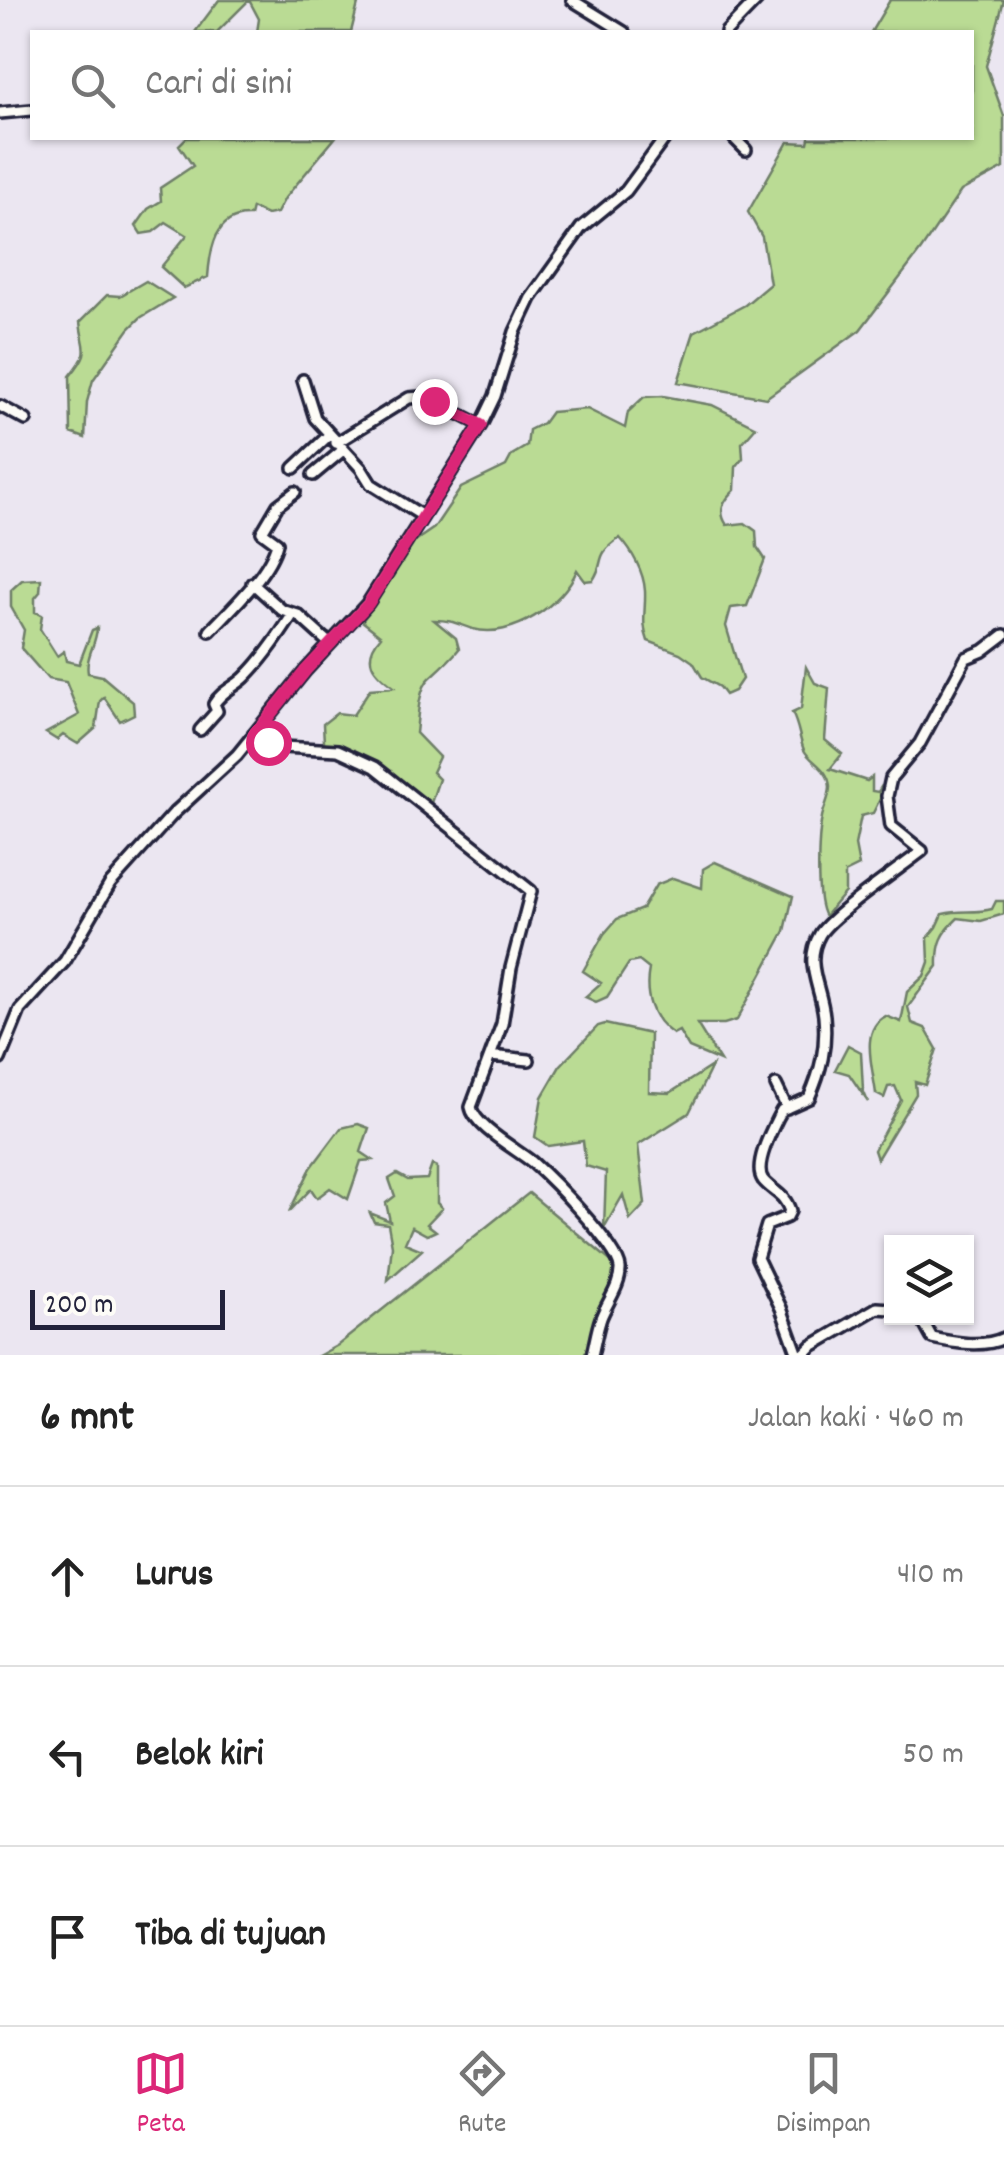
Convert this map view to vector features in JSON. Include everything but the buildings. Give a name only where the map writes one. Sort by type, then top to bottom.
[{"type":"street","points":[[572,0],[621,30]]},
{"type":"street","points":[[728,30],[757,0]]},
{"type":"street","points":[[0,114],[30,110]]},
{"type":"street","points":[[0,1058],[20,1010],[65,962],[110,884],[174,813],[237,755],[368,604],[481,425],[495,396],[515,332],[532,298],[580,228],[626,191],[663,140]]},
{"type":"street","points":[[736,140],[746,150]]},
{"type":"street","points":[[303,380],[314,416],[362,468],[371,484],[421,515]]},
{"type":"street","points":[[294,468],[409,398],[420,397],[481,425]]},
{"type":"street","points":[[0,406],[26,420]]},
{"type":"street","points":[[313,474],[336,443]]},
{"type":"street","points":[[210,631],[272,558],[277,546],[262,532],[278,505],[295,492]]},
{"type":"street","points":[[252,584],[330,644]]},
{"type":"street","points":[[200,730],[214,717],[214,704],[221,694],[264,657],[292,614]]},
{"type":"street","points":[[884,1308],[877,1308],[806,1354],[757,1258],[767,1225],[786,1218],[790,1211],[786,1200],[764,1180],[760,1168],[782,1110],[809,1098],[824,1059],[824,1018],[812,972],[812,952],[821,932],[836,916],[922,851],[891,826],[886,796],[890,780],[920,743],[966,658],[984,651],[1004,635]]},
{"type":"street","points":[[254,735],[282,746],[338,750],[374,767],[531,891],[511,968],[502,1024],[471,1107],[472,1115],[534,1164],[601,1235],[618,1261],[619,1278],[600,1320],[592,1355]]},
{"type":"street","points":[[490,1056],[529,1060]]},
{"type":"street","points":[[776,1085],[787,1108]]},
{"type":"street","points":[[925,1325],[932,1338],[966,1345],[1004,1338]]},
{"type":"green space","points":[[219,0],[249,0],[219,30],[196,30]]},
{"type":"green space","points":[[249,0],[359,0],[352,30],[257,30],[259,19]]},
{"type":"green space","points":[[890,0],[1004,0],[986,66],[1004,116],[1004,168],[961,191],[860,330],[766,398],[678,382],[694,332],[745,305],[770,284],[762,237],[748,212],[788,142],[974,140],[974,30],[872,30]]},
{"type":"green space","points":[[184,140],[333,140],[277,213],[267,215],[252,208],[250,216],[238,217],[222,227],[213,245],[208,277],[184,288],[161,267],[187,235],[166,222],[153,232],[141,234],[136,226],[148,209],[161,201],[160,188],[193,166],[179,145]]},
{"type":"green space","points":[[146,281],[173,298],[129,329],[93,380],[85,438],[71,433],[70,376],[85,349],[80,322],[107,295],[120,296]]},
{"type":"green space","points":[[663,396],[712,405],[756,427],[742,443],[743,458],[736,467],[735,490],[722,510],[727,525],[745,523],[756,531],[757,547],[765,559],[747,606],[731,608],[726,626],[742,679],[734,691],[725,695],[702,677],[693,662],[648,641],[642,577],[620,538],[603,554],[593,580],[585,581],[577,570],[548,607],[519,624],[488,631],[434,620],[456,638],[459,649],[426,683],[419,704],[416,733],[439,757],[432,772],[439,779],[430,806],[363,757],[324,742],[323,724],[337,713],[353,715],[370,689],[394,687],[372,664],[372,652],[381,636],[362,621],[376,603],[402,550],[434,528],[461,488],[506,466],[512,455],[527,446],[529,430],[543,423],[551,412],[587,409],[625,428],[628,412],[644,397]]},
{"type":"green space","points":[[41,579],[35,612],[42,615],[40,629],[57,656],[64,651],[66,661],[79,664],[92,630],[97,628],[88,673],[102,676],[133,702],[134,714],[120,721],[104,697],[96,728],[78,744],[63,735],[57,740],[46,733],[79,715],[66,682],[48,679],[21,648],[24,630],[11,607],[11,590],[22,580]]},
{"type":"green space","points":[[806,667],[815,683],[829,688],[825,740],[842,754],[830,769],[867,781],[872,777],[872,791],[878,792],[881,787],[884,791],[873,813],[861,816],[855,845],[859,866],[845,873],[845,892],[825,916],[820,897],[819,853],[829,780],[804,750],[792,713],[801,709]]},
{"type":"green space","points":[[715,862],[793,896],[785,931],[737,1020],[697,1024],[720,1061],[689,1048],[679,1031],[673,1034],[659,1021],[649,997],[649,969],[639,961],[629,963],[607,997],[596,1002],[585,997],[601,983],[583,971],[604,934],[617,919],[642,909],[656,885],[673,878],[702,888],[703,869]]},
{"type":"green space","points":[[996,901],[1004,901],[1004,914],[981,921],[958,918],[948,929],[940,945],[938,966],[908,1007],[912,1023],[925,1028],[937,1049],[925,1085],[915,1082],[916,1094],[877,1159],[874,1150],[901,1100],[895,1086],[888,1087],[884,1098],[876,1094],[870,1050],[873,1030],[886,1016],[901,1022],[907,992],[924,976],[929,962],[928,938],[943,914],[992,909]]},
{"type":"green space","points":[[605,1024],[650,1034],[649,1092],[670,1093],[712,1066],[689,1113],[638,1145],[645,1204],[630,1220],[623,1195],[604,1228],[606,1172],[586,1166],[583,1141],[548,1146],[535,1137],[542,1097],[560,1066],[598,1026]]},
{"type":"green space","points":[[848,1045],[861,1052],[863,1090],[868,1102],[849,1074],[835,1070]]},
{"type":"green space","points":[[358,1124],[369,1128],[361,1152],[373,1160],[361,1161],[348,1199],[330,1188],[317,1198],[311,1189],[289,1212],[311,1168],[341,1128]]},
{"type":"green space","points":[[432,1165],[437,1167],[437,1203],[442,1208],[427,1224],[436,1231],[427,1235],[412,1227],[405,1243],[422,1250],[388,1280],[392,1246],[388,1224],[374,1222],[370,1213],[390,1221],[386,1203],[395,1196],[389,1179],[397,1174],[408,1180],[427,1179]]},
{"type":"green space","points":[[529,1193],[620,1269],[590,1355],[320,1355],[338,1345]]},
{"type":"route","points":[[268,742],[254,735],[306,670],[368,604],[481,425],[434,401]]}]
